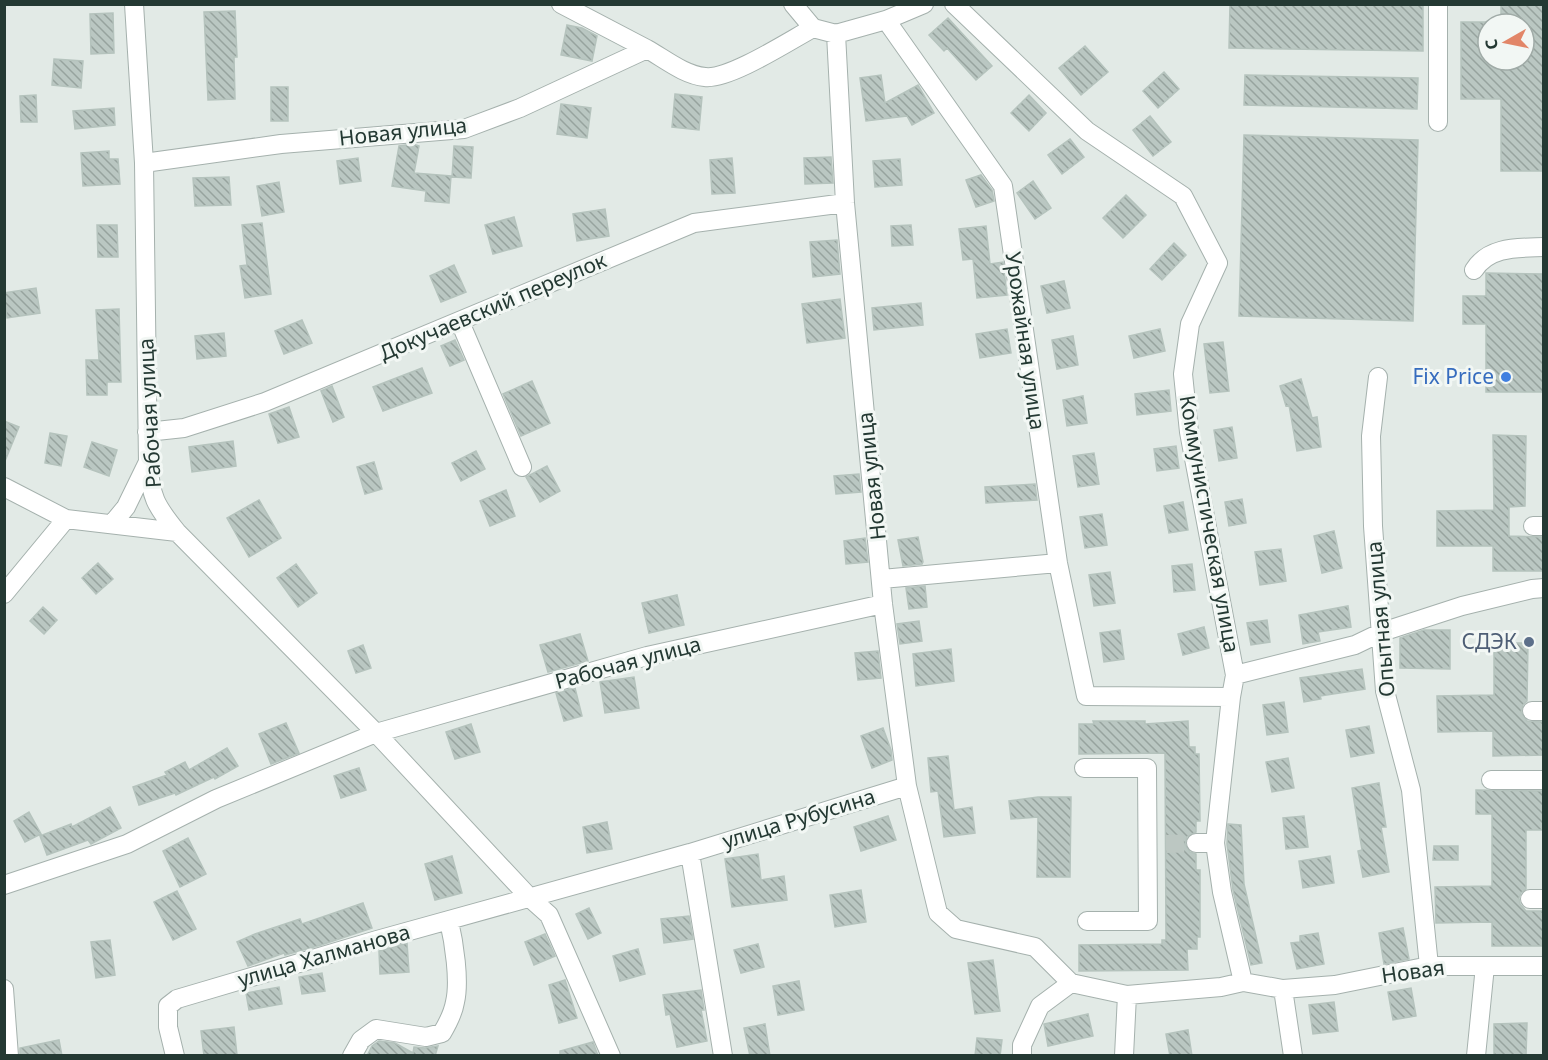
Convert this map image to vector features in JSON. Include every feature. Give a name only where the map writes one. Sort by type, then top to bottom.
[{"type":"street","name":"Рабочая улица","points":[[134,4],[144,163],[148,463],[150,490],[158,510],[376,733],[530,898],[549,915],[611,1056]]},
{"type":"street","points":[[561,4],[647,49],[685,72],[706,78],[732,72],[813,28]]},
{"type":"street","points":[[793,4],[813,28],[836,34],[886,20],[924,4]]},
{"type":"street","name":"Коммунистическая улица","points":[[954,4],[1087,131],[1183,196],[1218,263],[1190,324],[1183,374],[1189,432],[1235,675],[1215,843],[1222,892],[1243,982]]},
{"type":"street","points":[[1438,4],[1438,122]]},
{"type":"street","name":"Урожайная улица","points":[[886,20],[1003,186],[1058,563],[1086,696],[1231,697]]},
{"type":"street","name":"Новая улица","points":[[836,34],[845,203],[883,604],[907,786],[938,914],[956,928],[1035,947],[1071,983]]},
{"type":"street","name":"Новая улица","points":[[144,163],[281,144],[464,129],[520,108],[647,49]]},
{"type":"street","name":"Докучаевский переулок","points":[[147,432],[184,428],[265,402],[694,223],[845,203]]},
{"type":"street","points":[[1474,270],[1480,260],[1506,248],[1544,248]]},
{"type":"street","points":[[460,322],[522,467]]},
{"type":"street","name":"Опытная улица","points":[[1378,377],[1371,436],[1373,526],[1385,691],[1411,790],[1429,966]]},
{"type":"street","points":[[112,524],[126,507],[148,463]]},
{"type":"street","points":[[4,487],[66,519],[177,531]]},
{"type":"street","points":[[4,594],[66,519]]},
{"type":"street","points":[[882,579],[1058,563]]},
{"type":"street","points":[[1235,675],[1355,645],[1382,632],[1462,606],[1544,588]]},
{"type":"street","name":"Рабочая улица","points":[[4,885],[127,844],[216,799],[376,733],[647,656],[883,604]]},
{"type":"street","points":[[1084,768],[1148,768],[1157,844],[1148,921],[1087,921]]},
{"type":"street","points":[[1491,780],[1544,780]]},
{"type":"street","name":"улица Рубусина","points":[[530,898],[690,853],[907,786]]},
{"type":"street","points":[[1196,843],[1215,843]]},
{"type":"street","points":[[690,853],[723,1056]]},
{"type":"street","name":"улица Халманова","points":[[175,1056],[168,1027],[168,1006],[177,999],[530,898]]},
{"type":"street","points":[[352,1056],[361,1040],[376,1029],[426,1037],[442,1034],[456,1000],[454,944],[449,921]]},
{"type":"street","name":"Новая","points":[[1283,989],[1335,985],[1429,966],[1544,966]]},
{"type":"street","points":[[1476,1056],[1485,966]]},
{"type":"street","points":[[1022,1056],[1022,1045],[1040,1006],[1071,983],[1127,995],[1221,987],[1243,982],[1283,989],[1293,1056]]},
{"type":"street","points":[[4,989],[9,1056]]},
{"type":"street","points":[[1124,1056],[1127,995]]},
{"type":"building","points":[[1230,4],[1423,4],[1423,51],[1229,48]]},
{"type":"building","points":[[1501,4],[1544,4],[1544,171],[1501,171],[1501,99],[1461,99],[1461,22],[1476,22],[1476,72],[1536,72],[1536,12],[1501,12]]},
{"type":"building","points":[[235,11],[237,57],[234,57],[235,99],[208,100],[204,12]]},
{"type":"building","points":[[113,13],[114,53],[91,54],[90,14]]},
{"type":"building","points":[[948,18],[992,66],[976,80],[947,48],[944,51],[929,35]]},
{"type":"building","points":[[567,25],[582,28],[597,36],[592,61],[561,55]]},
{"type":"building","points":[[1085,46],[1108,72],[1081,95],[1059,68]]},
{"type":"building","points":[[54,59],[83,61],[81,88],[52,85]]},
{"type":"building","points":[[1164,72],[1179,89],[1158,108],[1143,91]]},
{"type":"building","points":[[881,75],[885,103],[918,85],[934,113],[912,125],[907,116],[866,121],[860,78]]},
{"type":"building","points":[[1245,75],[1418,78],[1417,109],[1244,105]]},
{"type":"building","points":[[271,87],[288,87],[288,121],[271,121]]},
{"type":"building","points":[[675,94],[702,97],[699,130],[672,127]]},
{"type":"building","points":[[36,95],[37,122],[21,122],[20,96]]},
{"type":"building","points":[[1029,95],[1046,113],[1029,131],[1011,113]]},
{"type":"building","points":[[561,104],[591,108],[587,138],[557,134]]},
{"type":"building","points":[[114,108],[115,125],[75,129],[73,111]]},
{"type":"building","points":[[1150,116],[1171,142],[1153,156],[1133,130]]},
{"type":"building","points":[[1244,135],[1418,140],[1413,321],[1239,316]]},
{"type":"building","points":[[1070,139],[1084,157],[1062,174],[1048,155]]},
{"type":"building","points":[[413,144],[419,146],[414,173],[451,176],[449,203],[425,201],[426,191],[392,186],[399,146]]},
{"type":"building","points":[[454,146],[473,147],[471,178],[452,177]]},
{"type":"building","points":[[109,151],[109,159],[118,159],[120,184],[83,186],[81,153]]},
{"type":"building","points":[[831,157],[833,183],[805,184],[804,158]]},
{"type":"building","points":[[358,158],[361,181],[340,184],[337,161]]},
{"type":"building","points":[[732,158],[735,193],[712,194],[710,160]]},
{"type":"building","points":[[900,159],[902,185],[875,187],[873,161]]},
{"type":"building","points":[[981,175],[992,190],[994,201],[976,207],[966,180]]},
{"type":"building","points":[[229,177],[231,205],[195,206],[193,178]]},
{"type":"building","points":[[1033,181],[1051,208],[1035,219],[1017,193]]},
{"type":"building","points":[[279,182],[284,212],[262,216],[257,186]]},
{"type":"building","points":[[1126,195],[1146,215],[1123,238],[1103,218]]},
{"type":"building","points":[[605,209],[609,236],[577,241],[573,214]]},
{"type":"building","points":[[514,217],[522,246],[493,254],[485,225]]},
{"type":"building","points":[[262,223],[271,294],[245,298],[240,266],[247,265],[242,225]]},
{"type":"building","points":[[97,225],[117,225],[118,257],[98,257]]},
{"type":"building","points":[[911,225],[913,245],[892,246],[891,226]]},
{"type":"building","points":[[986,226],[990,264],[1003,262],[1007,295],[977,298],[973,259],[963,260],[959,229]]},
{"type":"building","points":[[837,240],[840,274],[813,277],[810,242]]},
{"type":"building","points":[[1174,243],[1186,255],[1162,280],[1150,269]]},
{"type":"building","points":[[454,265],[466,292],[441,302],[430,276]]},
{"type":"building","points":[[1486,273],[1544,274],[1544,392],[1486,392],[1486,324],[1463,324],[1463,296],[1486,296]]},
{"type":"building","points":[[1064,281],[1070,308],[1047,313],[1041,286]]},
{"type":"building","points":[[36,288],[40,313],[7,318],[4,293]]},
{"type":"building","points":[[840,299],[845,338],[807,343],[802,304]]},
{"type":"building","points":[[921,303],[923,325],[874,330],[872,308]]},
{"type":"building","points":[[119,309],[121,382],[107,382],[107,395],[87,395],[86,360],[99,360],[96,310]]},
{"type":"building","points":[[302,320],[312,343],[284,354],[275,331]]},
{"type":"building","points":[[1007,329],[1011,353],[980,358],[976,334]]},
{"type":"building","points":[[1160,329],[1165,351],[1134,358],[1129,336]]},
{"type":"building","points":[[224,333],[226,356],[197,359],[195,336]]},
{"type":"building","points":[[1073,336],[1078,365],[1057,369],[1052,340]]},
{"type":"building","points":[[455,340],[464,360],[450,366],[441,346]]},
{"type":"building","points":[[1223,342],[1229,391],[1210,393],[1204,344]]},
{"type":"building","points":[[422,368],[432,393],[383,411],[373,387]]},
{"type":"building","points":[[1301,379],[1312,418],[1317,417],[1321,447],[1297,451],[1289,405],[1286,406],[1280,386]]},
{"type":"building","points":[[532,381],[550,423],[521,436],[503,394]]},
{"type":"building","points":[[332,386],[344,417],[333,422],[321,391]]},
{"type":"building","points":[[1169,390],[1171,411],[1137,415],[1135,394]]},
{"type":"building","points":[[1083,396],[1087,423],[1067,426],[1063,400]]},
{"type":"building","points":[[289,407],[299,437],[278,443],[269,414]]},
{"type":"building","points":[[4,421],[19,427],[5,461],[4,461]]},
{"type":"building","points":[[1232,427],[1237,458],[1219,461],[1214,430]]},
{"type":"building","points":[[50,433],[67,436],[61,466],[45,463]]},
{"type":"building","points":[[1493,435],[1526,436],[1525,506],[1509,507],[1509,536],[1544,537],[1544,571],[1493,571],[1493,546],[1437,546],[1437,511],[1494,510]]},
{"type":"building","points":[[233,441],[236,466],[192,472],[189,447]]},
{"type":"building","points":[[92,442],[117,450],[109,476],[84,467]]},
{"type":"building","points":[[1176,446],[1179,468],[1157,471],[1154,449]]},
{"type":"building","points":[[476,451],[485,469],[461,481],[452,463]]},
{"type":"building","points":[[1094,453],[1099,484],[1078,487],[1073,456]]},
{"type":"building","points":[[374,462],[382,489],[365,494],[357,467]]},
{"type":"building","points":[[547,466],[560,491],[540,502],[526,477]]},
{"type":"building","points":[[859,474],[861,492],[836,494],[834,476]]},
{"type":"building","points":[[1035,484],[1037,500],[986,503],[985,487]]},
{"type":"building","points":[[506,490],[515,516],[490,526],[480,501]]},
{"type":"building","points":[[1242,499],[1246,523],[1229,526],[1225,502]]},
{"type":"building","points":[[259,500],[281,538],[249,557],[227,518]]},
{"type":"building","points":[[1183,502],[1188,530],[1169,533],[1164,506]]},
{"type":"building","points":[[1102,514],[1107,545],[1085,548],[1080,517]]},
{"type":"building","points":[[1334,531],[1342,568],[1322,573],[1314,536]]},
{"type":"building","points":[[918,537],[922,564],[903,566],[898,540]]},
{"type":"building","points":[[865,538],[868,562],[846,564],[844,541]]},
{"type":"building","points":[[1281,549],[1286,581],[1260,585],[1255,552]]},
{"type":"building","points":[[98,563],[113,579],[96,594],[82,578]]},
{"type":"building","points":[[296,564],[317,593],[298,607],[277,578]]},
{"type":"building","points":[[1192,564],[1195,590],[1174,592],[1172,566]]},
{"type":"building","points":[[1110,572],[1115,603],[1094,606],[1089,575]]},
{"type":"building","points":[[925,586],[927,607],[909,609],[906,588]]},
{"type":"building","points":[[677,595],[684,625],[649,633],[642,603]]},
{"type":"building","points":[[1348,606],[1351,627],[1318,632],[1320,641],[1303,644],[1299,615]]},
{"type":"building","points":[[43,607],[57,620],[44,634],[30,621]]},
{"type":"building","points":[[1267,620],[1270,642],[1251,645],[1247,623]]},
{"type":"building","points":[[919,621],[922,641],[900,644],[897,624]]},
{"type":"building","points":[[1204,627],[1209,648],[1183,655],[1178,634]]},
{"type":"building","points":[[1120,630],[1124,659],[1104,662],[1100,633]]},
{"type":"building","points":[[1424,630],[1450,630],[1450,669],[1400,668],[1400,638]]},
{"type":"building","points":[[580,634],[588,661],[548,672],[540,645]]},
{"type":"building","points":[[1494,643],[1528,643],[1527,701],[1521,712],[1527,721],[1544,722],[1544,755],[1493,756],[1493,731],[1438,732],[1437,696],[1494,695]]},
{"type":"building","points":[[363,645],[371,668],[356,673],[348,651]]},
{"type":"building","points":[[951,649],[954,681],[916,686],[913,654]]},
{"type":"building","points":[[878,651],[881,678],[858,680],[855,653]]},
{"type":"building","points":[[1362,669],[1365,689],[1320,696],[1321,699],[1304,702],[1300,678]]},
{"type":"building","points":[[634,677],[639,708],[605,713],[600,682]]},
{"type":"building","points":[[575,688],[582,716],[564,721],[556,693]]},
{"type":"building","points":[[1284,702],[1288,732],[1267,735],[1263,705]]},
{"type":"building","points":[[1093,721],[1145,721],[1145,724],[1188,721],[1189,747],[1195,747],[1195,754],[1199,754],[1200,821],[1196,821],[1196,832],[1187,837],[1185,844],[1190,852],[1196,854],[1196,870],[1200,870],[1200,937],[1197,937],[1197,949],[1187,949],[1188,970],[1079,971],[1079,945],[1162,944],[1162,940],[1166,940],[1165,753],[1079,754],[1079,724],[1094,724]]},
{"type":"building","points":[[286,723],[299,753],[271,764],[259,734]]},
{"type":"building","points":[[471,724],[480,752],[455,759],[446,732]]},
{"type":"building","points":[[1369,726],[1374,753],[1351,757],[1346,730]]},
{"type":"building","points":[[883,728],[892,760],[872,768],[861,736]]},
{"type":"building","points":[[227,748],[238,766],[215,779],[214,777],[176,795],[175,793],[139,805],[133,787],[167,775],[165,772],[185,762],[189,770]]},
{"type":"building","points":[[948,756],[954,810],[972,807],[975,833],[944,837],[938,791],[931,792],[928,758]]},
{"type":"building","points":[[1288,758],[1294,788],[1272,792],[1266,762]]},
{"type":"building","points":[[359,768],[366,790],[341,798],[334,776]]},
{"type":"building","points":[[1379,783],[1386,827],[1381,827],[1389,872],[1363,877],[1358,851],[1362,850],[1352,788]]},
{"type":"building","points":[[1476,790],[1544,791],[1544,830],[1526,830],[1526,889],[1519,898],[1520,904],[1526,911],[1544,911],[1544,946],[1492,946],[1492,922],[1436,923],[1435,887],[1492,886],[1492,814],[1476,814]]},
{"type":"building","points":[[1038,797],[1071,797],[1070,877],[1037,877],[1038,817],[1011,819],[1009,801]]},
{"type":"building","points":[[110,807],[121,828],[91,844],[88,840],[47,855],[40,836],[71,824],[72,827]]},
{"type":"building","points":[[29,812],[41,834],[25,842],[14,821]]},
{"type":"building","points":[[888,816],[896,840],[861,851],[854,827]]},
{"type":"building","points":[[1304,816],[1308,847],[1286,849],[1283,818]]},
{"type":"building","points":[[607,822],[612,849],[587,853],[583,827]]},
{"type":"building","points":[[1228,824],[1241,825],[1244,884],[1262,963],[1251,965],[1233,890],[1227,844]]},
{"type":"building","points":[[188,838],[206,874],[180,887],[163,851]]},
{"type":"building","points":[[1434,846],[1458,846],[1458,860],[1433,860]]},
{"type":"building","points":[[758,854],[761,880],[784,876],[787,900],[732,907],[725,859]]},
{"type":"building","points":[[452,856],[462,893],[435,900],[425,864]]},
{"type":"building","points":[[1330,856],[1334,883],[1303,888],[1299,861]]},
{"type":"building","points":[[861,890],[866,922],[835,927],[830,895]]},
{"type":"building","points":[[177,891],[196,929],[173,940],[154,902]]},
{"type":"building","points":[[363,903],[372,928],[321,945],[285,955],[284,953],[248,966],[237,942],[300,919],[302,924]]},
{"type":"building","points":[[589,908],[601,933],[588,939],[576,914]]},
{"type":"building","points":[[689,916],[693,939],[664,943],[661,919]]},
{"type":"building","points":[[1403,928],[1409,959],[1384,964],[1379,933]]},
{"type":"building","points":[[1318,933],[1324,964],[1297,969],[1291,943],[1300,942],[1300,936]]},
{"type":"building","points":[[545,934],[555,956],[534,965],[525,942]]},
{"type":"building","points":[[110,940],[115,975],[96,978],[91,942]]},
{"type":"building","points":[[407,943],[409,972],[380,974],[379,951]]},
{"type":"building","points":[[758,944],[764,967],[741,973],[734,950]]},
{"type":"building","points":[[638,949],[645,974],[620,981],[613,956]]},
{"type":"building","points":[[993,960],[1000,1011],[975,1014],[968,963]]},
{"type":"building","points":[[322,973],[325,991],[302,994],[299,977]]},
{"type":"building","points":[[565,980],[577,1018],[559,1023],[549,985]]},
{"type":"building","points":[[799,981],[804,1010],[778,1015],[773,986]]},
{"type":"building","points":[[279,987],[282,1004],[249,1010],[246,993]]},
{"type":"building","points":[[1411,988],[1416,1016],[1393,1020],[1388,992]]},
{"type":"building","points":[[701,990],[704,1010],[701,1010],[707,1041],[677,1047],[670,1014],[666,1015],[663,995]]},
{"type":"building","points":[[1334,1002],[1338,1031],[1313,1034],[1309,1005]]},
{"type":"building","points":[[1088,1014],[1093,1036],[1048,1046],[1044,1024]]},
{"type":"building","points":[[1527,1023],[1526,1056],[1494,1056],[1494,1024]]},
{"type":"building","points":[[765,1024],[770,1056],[750,1056],[744,1028]]},
{"type":"building","points":[[234,1027],[237,1055],[204,1056],[201,1031]]},
{"type":"building","points":[[1188,1030],[1192,1056],[1170,1056],[1166,1034]]},
{"type":"building","points":[[977,1038],[1002,1040],[1000,1056],[975,1056]]},
{"type":"building","points":[[59,1040],[62,1056],[20,1056],[20,1048]]},
{"type":"building","points":[[379,1041],[395,1043],[413,1053],[414,1047],[438,1046],[435,1056],[367,1056],[372,1046]]},
{"type":"building","points":[[593,1042],[598,1056],[560,1056],[560,1051]]},
{"type":"tunnel","points":[[1166,844],[1196,843]]},
{"type":"place","name":"Fix Price","points":[[1506,377]]},
{"type":"place","name":"СДЭК","points":[[1529,642]]}]
